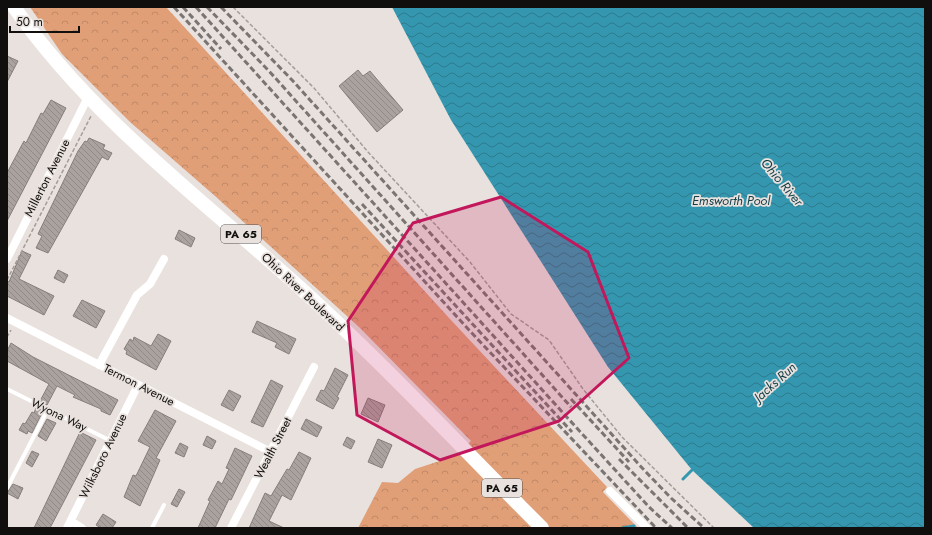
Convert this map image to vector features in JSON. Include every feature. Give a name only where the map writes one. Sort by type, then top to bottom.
[{"type":"highway","name":"Ohio River Boulevard","points":[[14,7],[45,50],[88,97],[134,143],[327,312],[542,528]]},
{"type":"street","name":"Millerton Avenue","points":[[7,259],[88,97]]},
{"type":"street","points":[[99,365],[137,295],[150,284],[164,259]]},
{"type":"street","name":"Termon Avenue","points":[[7,318],[271,452]]},
{"type":"street","name":"Wealth Street","points":[[231,528],[314,367]]},
{"type":"street","name":"Wilksboro Avenue","points":[[69,525],[138,385]]},
{"type":"street","points":[[610,490],[647,528]]},
{"type":"street","points":[[69,525],[82,528]]},
{"type":"lane","name":"Wyona Way","points":[[7,389],[111,441]]},
{"type":"lane","points":[[7,488],[48,409]]},
{"type":"lane","points":[[152,528],[164,505]]},
{"type":"path","points":[[234,7],[314,88],[368,152],[470,262],[511,314],[549,340],[583,389],[622,437],[714,528]]},
{"type":"path","points":[[7,338],[11,330]]},
{"type":"highlighted area","points":[[501,197],[588,252],[629,358],[559,421],[440,460],[357,415],[348,321],[413,223]]},
{"type":"green space","points":[[30,7],[166,7],[450,319],[607,487],[603,492],[638,528],[358,528],[382,482],[398,483],[415,469],[455,456],[471,441],[359,327],[215,196],[130,122],[62,54]]},
{"type":"water","name":"Emsworth Pool","points":[[392,7],[925,7],[925,528],[754,528],[692,470],[608,367],[451,120]]},
{"type":"building","points":[[7,56],[18,61],[7,82]]},
{"type":"building","points":[[358,70],[363,76],[370,71],[403,110],[377,132],[339,86]]},
{"type":"building","points":[[51,100],[66,108],[7,221],[7,173],[24,141],[26,143],[41,113],[43,114]]},
{"type":"building","points":[[89,138],[105,145],[103,149],[112,153],[108,160],[102,157],[48,253],[36,248],[42,236],[38,234],[78,151]]},
{"type":"building","points":[[179,230],[195,238],[191,247],[175,239]]},
{"type":"building","points":[[22,251],[31,255],[19,279],[54,296],[44,315],[7,296],[7,281],[9,282]]},
{"type":"building","points":[[58,270],[68,275],[64,283],[54,278]]},
{"type":"building","points":[[82,300],[105,311],[96,328],[73,316]]},
{"type":"building","points":[[257,321],[296,339],[289,354],[275,347],[277,343],[252,332]]},
{"type":"building","points":[[158,334],[171,341],[156,370],[126,354],[127,351],[124,349],[130,339],[133,341],[134,337],[151,346]]},
{"type":"building","points":[[11,343],[33,357],[118,400],[110,415],[101,411],[101,409],[73,397],[75,395],[57,386],[47,405],[40,401],[49,384],[7,361],[7,351]]},
{"type":"building","points":[[335,368],[348,375],[333,409],[316,400],[321,390],[324,391]]},
{"type":"building","points":[[271,380],[283,386],[263,427],[251,422]]},
{"type":"building","points":[[229,390],[241,396],[233,411],[221,405]]},
{"type":"building","points":[[368,398],[385,405],[378,422],[361,414]]},
{"type":"building","points":[[36,408],[43,411],[32,433],[28,431],[27,434],[19,430],[23,423],[25,424],[32,412],[34,413]]},
{"type":"building","points":[[155,410],[176,421],[156,458],[160,460],[140,506],[124,497],[133,475],[136,476],[150,447],[138,441]]},
{"type":"building","points":[[47,419],[56,423],[46,441],[38,436]]},
{"type":"building","points":[[306,419],[322,427],[317,437],[301,429]]},
{"type":"building","points":[[80,432],[96,440],[50,528],[34,528]]},
{"type":"building","points":[[207,436],[216,441],[212,449],[203,445]]},
{"type":"building","points":[[347,437],[355,441],[351,449],[343,445]]},
{"type":"building","points":[[378,439],[392,445],[382,468],[368,462]]},
{"type":"building","points":[[180,443],[188,447],[184,457],[175,453]]},
{"type":"building","points":[[235,448],[252,456],[231,500],[229,499],[215,528],[198,528],[210,501],[208,500],[218,481],[222,484],[229,469],[226,468]]},
{"type":"building","points":[[32,451],[39,454],[32,467],[26,463]]},
{"type":"building","points":[[299,452],[311,458],[291,500],[282,495],[269,521],[284,528],[249,528],[265,493],[271,496],[287,469],[289,470]]},
{"type":"building","points":[[13,484],[23,488],[18,499],[7,493]]},
{"type":"building","points":[[179,489],[185,492],[177,507],[171,504]]},
{"type":"building","points":[[103,514],[116,522],[112,528],[101,528],[96,525]]},
{"type":"waterway","name":"Jacks Run","points":[[683,479],[694,468]]},
{"type":"waterway","name":"Jacks Run","points":[[622,528],[634,526]]},
{"type":"railway","points":[[174,7],[469,330],[656,528]]},
{"type":"railway","points":[[183,7],[221,49]]},
{"type":"railway","points":[[196,7],[564,414],[649,507],[672,528]]},
{"type":"railway","points":[[207,7],[269,71],[571,407]]},
{"type":"railway","points":[[221,7],[292,80],[644,470],[671,498],[704,528]]},
{"type":"railway","points":[[362,204],[572,432]]},
{"type":"railway","points":[[571,399],[629,462]]},
{"type":"railway","points":[[619,459],[688,528]]},
{"type":"water label","name":"Ohio River","points":[[782,182]]}]
